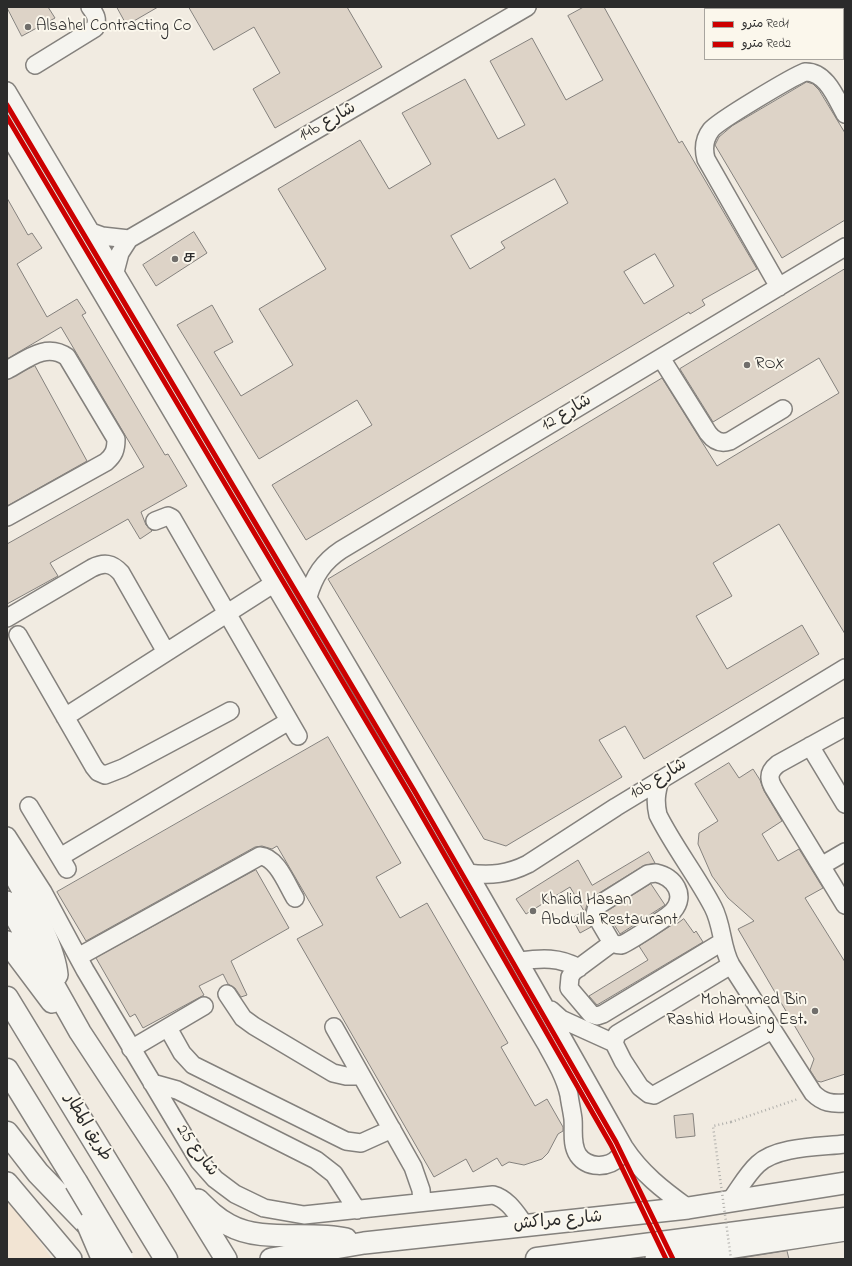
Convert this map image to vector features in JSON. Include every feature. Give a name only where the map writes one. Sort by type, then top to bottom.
[{"type":"highway","name":"طريق المطار","points":[[7,998],[166,1259]]},
{"type":"highway","points":[[7,1070],[122,1259]]},
{"type":"highway","points":[[7,1133],[38,1173],[93,1230]]},
{"type":"highway","points":[[76,1182],[83,1209],[103,1259]]},
{"type":"highway","points":[[538,1259],[845,1219]]},
{"type":"main road","points":[[7,861],[52,954],[56,969],[58,991]]},
{"type":"main road","points":[[7,902],[80,1032],[178,1181],[226,1259]]},
{"type":"main road","points":[[7,942],[47,996],[80,1032]]},
{"type":"main road","points":[[178,1181],[217,1218],[241,1231],[262,1235],[315,1235],[364,1243]]},
{"type":"main road","points":[[7,1183],[59,1259]]},
{"type":"main road","points":[[7,1183],[71,1259]]},
{"type":"main road","name":"شارع مراكش","points":[[271,1259],[364,1243],[525,1224],[688,1208],[845,1183]]},
{"type":"main road","points":[[658,1259],[845,1230]]},
{"type":"street","points":[[35,65],[95,28],[97,22],[96,15],[90,7]]},
{"type":"street","name":"14b شارع","points":[[129,239],[527,7]]},
{"type":"street","points":[[779,287],[706,159],[704,146],[705,140],[716,125],[805,72],[810,72],[821,76],[845,114]]},
{"type":"street","points":[[7,91],[308,597],[546,1006],[624,1146],[635,1164],[651,1180],[688,1208]]},
{"type":"street","points":[[7,133],[546,1044],[559,1068],[568,1093],[573,1119],[574,1145],[579,1156],[588,1163],[599,1166],[610,1164],[619,1157],[624,1146]]},
{"type":"street","points":[[91,232],[115,238],[129,239],[120,253],[115,272]]},
{"type":"street","name":"شارع 12","points":[[308,597],[312,583],[328,558],[845,247]]},
{"type":"street","points":[[7,370],[40,352],[47,350],[61,353],[67,357],[116,440],[116,448],[113,456],[106,462],[7,517]]},
{"type":"street","points":[[661,358],[708,434],[715,440],[725,442],[730,441],[783,409]]},
{"type":"street","points":[[29,806],[63,863],[294,729],[172,518],[168,516],[155,521]]},
{"type":"street","points":[[7,618],[92,568],[100,564],[108,564],[115,567],[120,573],[166,652]]},
{"type":"street","points":[[65,717],[273,584]]},
{"type":"street","points":[[18,635],[94,767],[98,772],[105,775],[123,768],[230,711]]},
{"type":"street","name":"10b شارع","points":[[468,873],[499,875],[514,871],[528,864],[660,780],[845,668]]},
{"type":"street","points":[[845,727],[773,768],[770,774],[770,781],[845,905]]},
{"type":"street","points":[[810,746],[845,804]]},
{"type":"street","points":[[660,780],[656,792],[655,804],[658,815],[714,908],[721,930],[722,942],[731,965],[772,1030],[818,1098],[830,1104],[845,1103]]},
{"type":"street","name":"شارع 25","points":[[7,836],[43,892],[78,957],[131,1049],[199,1161],[215,1179],[235,1194],[264,1208],[304,1215],[493,1195],[501,1197],[507,1202],[525,1224]]},
{"type":"street","points":[[821,866],[845,852]]},
{"type":"street","points":[[78,957],[260,856],[265,856],[273,862],[294,898]]},
{"type":"street","points":[[656,873],[665,875],[672,880],[677,887],[679,896],[677,905],[672,912],[624,944],[616,945],[612,943],[595,914],[597,906],[648,874],[656,873]]},
{"type":"street","points":[[612,943],[579,968],[570,977],[569,988],[587,1011],[597,1016],[722,942]]},
{"type":"street","points":[[520,961],[549,958],[559,960],[579,968]]},
{"type":"street","points":[[614,1043],[618,1034],[731,965]]},
{"type":"street","points":[[227,994],[243,1018],[254,1026],[332,1073],[346,1076],[361,1076]]},
{"type":"street","points":[[131,1049],[204,1006]]},
{"type":"street","points":[[546,1006],[562,1019],[614,1043],[623,1061],[640,1087],[649,1094],[654,1095],[772,1030]]},
{"type":"street","points":[[334,1027],[418,1178],[422,1202]]},
{"type":"street","points":[[168,1028],[182,1053],[193,1065],[346,1141],[361,1143],[392,1129]]},
{"type":"street","points":[[546,1044],[558,1028]]},
{"type":"street","points":[[152,1083],[177,1090],[316,1160],[334,1174],[357,1210]]},
{"type":"street","points":[[730,1201],[750,1173],[767,1157],[778,1153],[845,1144]]},
{"type":"path","points":[[731,1259],[713,1126],[731,1122],[814,1093]]},
{"type":"shaded area","points":[[7,1196],[41,1243],[52,1259],[7,1259]]},
{"type":"building","name":"Alsahel Contracting Co","points":[[7,7],[48,7],[55,18],[22,36]]},
{"type":"building","points":[[117,7],[158,7],[127,25]]},
{"type":"building","points":[[189,7],[347,7],[382,67],[275,128],[253,89],[280,73],[254,27],[214,50]]},
{"type":"building","points":[[584,7],[604,7],[679,143],[682,141],[757,269],[702,300],[705,305],[690,314],[689,312],[306,540],[272,485],[372,425],[357,400],[259,459],[177,325],[212,305],[233,342],[214,352],[241,396],[293,365],[259,309],[326,269],[278,189],[360,140],[389,189],[431,164],[402,113],[465,79],[498,139],[525,125],[490,61],[532,38],[566,100],[603,80],[568,16]],"holes":[[[555,179],[568,203],[501,242],[505,248],[470,269],[451,236]],[[655,254],[674,286],[644,304],[624,272]]]},
{"type":"building","points":[[807,82],[813,84],[819,90],[845,133],[845,220],[782,258],[715,145],[719,137],[732,126]]},
{"type":"building","points":[[7,198],[28,235],[32,233],[42,248],[17,264],[47,317],[77,299],[86,313],[82,315],[165,455],[168,454],[187,486],[141,512],[146,525],[152,531],[140,539],[128,519],[50,563],[58,576],[7,604],[7,544],[144,467],[61,327],[7,359]]},
{"type":"building","name":"ச","points":[[194,232],[207,253],[156,286],[143,265]]},
{"type":"building","points":[[845,269],[845,634],[779,524],[713,563],[732,596],[696,616],[727,669],[802,625],[819,654],[644,759],[625,726],[599,740],[622,777],[506,846],[484,839],[328,579],[662,378],[717,466],[839,393],[819,358],[713,422],[680,369]]},
{"type":"building","points":[[35,366],[87,461],[7,506],[7,380]]},
{"type":"building","points":[[328,737],[401,863],[376,877],[400,918],[427,903],[508,1043],[501,1047],[535,1106],[547,1099],[563,1127],[563,1131],[558,1134],[548,1153],[542,1159],[524,1165],[509,1162],[502,1166],[497,1158],[473,1172],[466,1159],[434,1177],[297,939],[323,925],[277,846],[272,849],[262,846],[255,847],[86,941],[57,892]]},
{"type":"building","points":[[729,763],[739,778],[753,769],[782,821],[762,834],[778,861],[799,849],[823,888],[805,898],[845,962],[845,1074],[821,1082],[817,1081],[810,1070],[814,1059],[738,929],[754,921],[728,898],[712,876],[698,844],[699,833],[718,821],[695,784]]},
{"type":"building","points":[[649,852],[655,863],[643,866],[591,898],[587,904],[585,912],[586,919],[591,927],[580,933],[572,918],[584,911],[570,887],[526,914],[516,899],[578,860],[592,885]]},
{"type":"building","points":[[256,870],[289,928],[231,961],[247,995],[241,997],[235,988],[228,984],[223,974],[199,986],[204,995],[143,1028],[135,1014],[130,1017],[96,958]]},
{"type":"building","points":[[651,884],[665,905],[620,934],[606,912]]},
{"type":"building","points":[[684,919],[694,933],[696,931],[703,942],[597,1005],[589,996],[648,960],[639,946],[675,923],[676,924]]},
{"type":"building","points":[[693,1114],[695,1136],[676,1138],[674,1116]]},
{"type":"building","points":[[787,1251],[789,1259],[735,1259]]},
{"type":"metro line","name":"Red1","points":[[7,105],[415,792],[616,1142],[673,1259]]},
{"type":"metro line","name":"Red2","points":[[7,117],[410,795],[611,1145],[666,1259]]},
{"type":"place","name":"Alsahel Contracting Co","points":[[28,27]]},
{"type":"place","name":"ச","points":[[175,259]]},
{"type":"place","name":"ROX","points":[[747,365]]},
{"type":"place","name":"Khalid Hasan Abdulla Restaurant","points":[[533,911]]},
{"type":"place","name":"Mohammed Bin Rashid Housing Est.","points":[[815,1011]]}]
